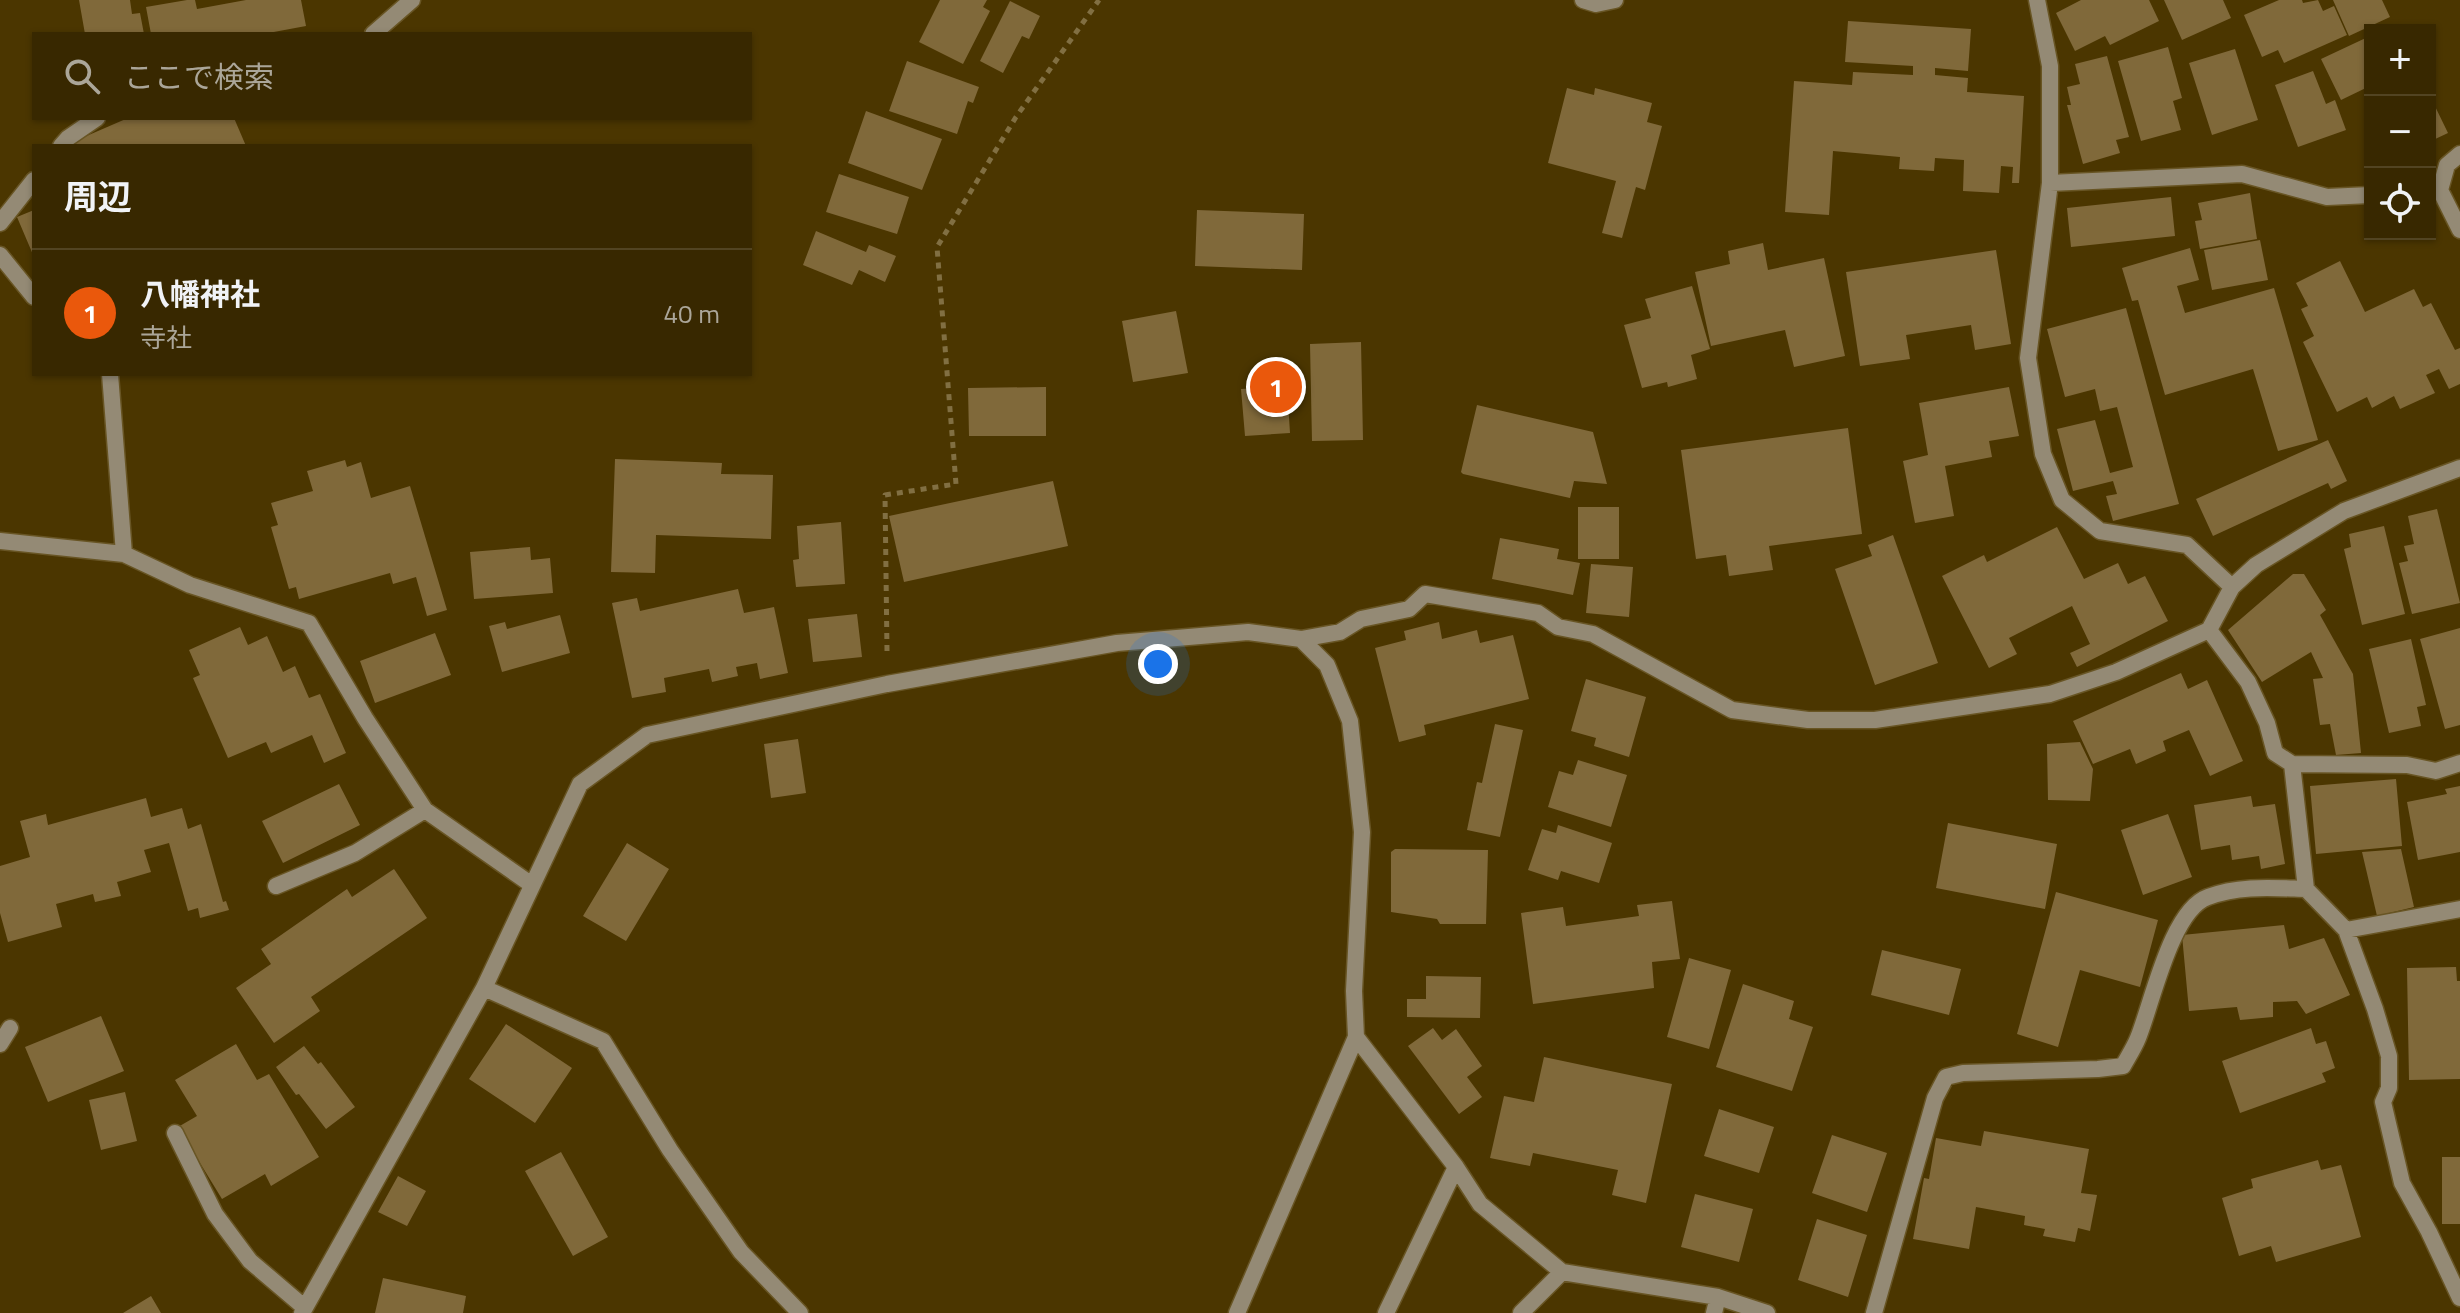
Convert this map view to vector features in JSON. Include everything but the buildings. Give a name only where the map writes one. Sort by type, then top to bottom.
[{"type":"street","points":[[375,32],[412,0]]},
{"type":"street","points":[[1583,0],[1596,4],[1615,0]]},
{"type":"street","points":[[2037,0],[2050,66],[2050,183],[2028,358],[2043,454],[2062,500],[2100,531],[2187,545],[2232,587]]},
{"type":"street","points":[[63,144],[94,120]]},
{"type":"street","points":[[2436,189],[2447,165],[2460,154]]},
{"type":"street","points":[[2050,183],[2242,174],[2327,197],[2364,195]]},
{"type":"street","points":[[1,216],[32,182]]},
{"type":"street","points":[[2436,193],[2460,230]]},
{"type":"street","points":[[0,255],[32,295]]},
{"type":"street","points":[[110,376],[124,554]]},
{"type":"street","points":[[175,1133],[215,1214],[250,1261],[303,1310],[484,988],[580,784],[647,735],[887,684],[1117,643],[1248,632],[1301,639],[1340,632],[1361,619],[1409,609],[1425,594],[1538,613],[1558,627],[1593,634],[1732,710],[1808,720],[1875,720],[2050,694],[2116,672],[2209,630],[2232,587],[2256,565],[2344,511],[2460,468]]},
{"type":"street","points":[[0,541],[124,554],[190,585],[309,623],[365,718],[425,810],[532,885]]},
{"type":"street","points":[[2209,630],[2248,682],[2267,723],[2275,753],[2292,764],[2407,765],[2436,771],[2460,763]]},
{"type":"street","points":[[1237,1313],[1356,1037],[1354,991],[1362,832],[1350,721],[1327,665],[1301,639]]},
{"type":"street","points":[[2292,764],[2306,889],[2346,930],[2389,1056],[2389,1088],[2383,1102],[2402,1183],[2460,1298]]},
{"type":"street","points":[[276,886],[355,853],[425,810]]},
{"type":"street","points":[[1874,1313],[1935,1098],[1946,1077],[1963,1073],[2123,1066],[2138,1038],[2178,925],[2204,897],[2250,888],[2306,889]]},
{"type":"street","points":[[2346,930],[2460,909]]},
{"type":"street","points":[[484,988],[603,1041],[670,1150],[741,1252],[800,1313]]},
{"type":"street","points":[[0,1044],[10,1028]]},
{"type":"street","points":[[1356,1037],[1456,1167],[1480,1204],[1562,1272],[1767,1313]]},
{"type":"street","points":[[1386,1313],[1456,1167]]},
{"type":"street","points":[[1521,1313],[1562,1272]]},
{"type":"path","points":[[887,684],[885,495],[956,484],[937,247],[1016,117],[1099,0]]},
{"type":"place","name":"八幡神社","points":[[1276,387]]}]
